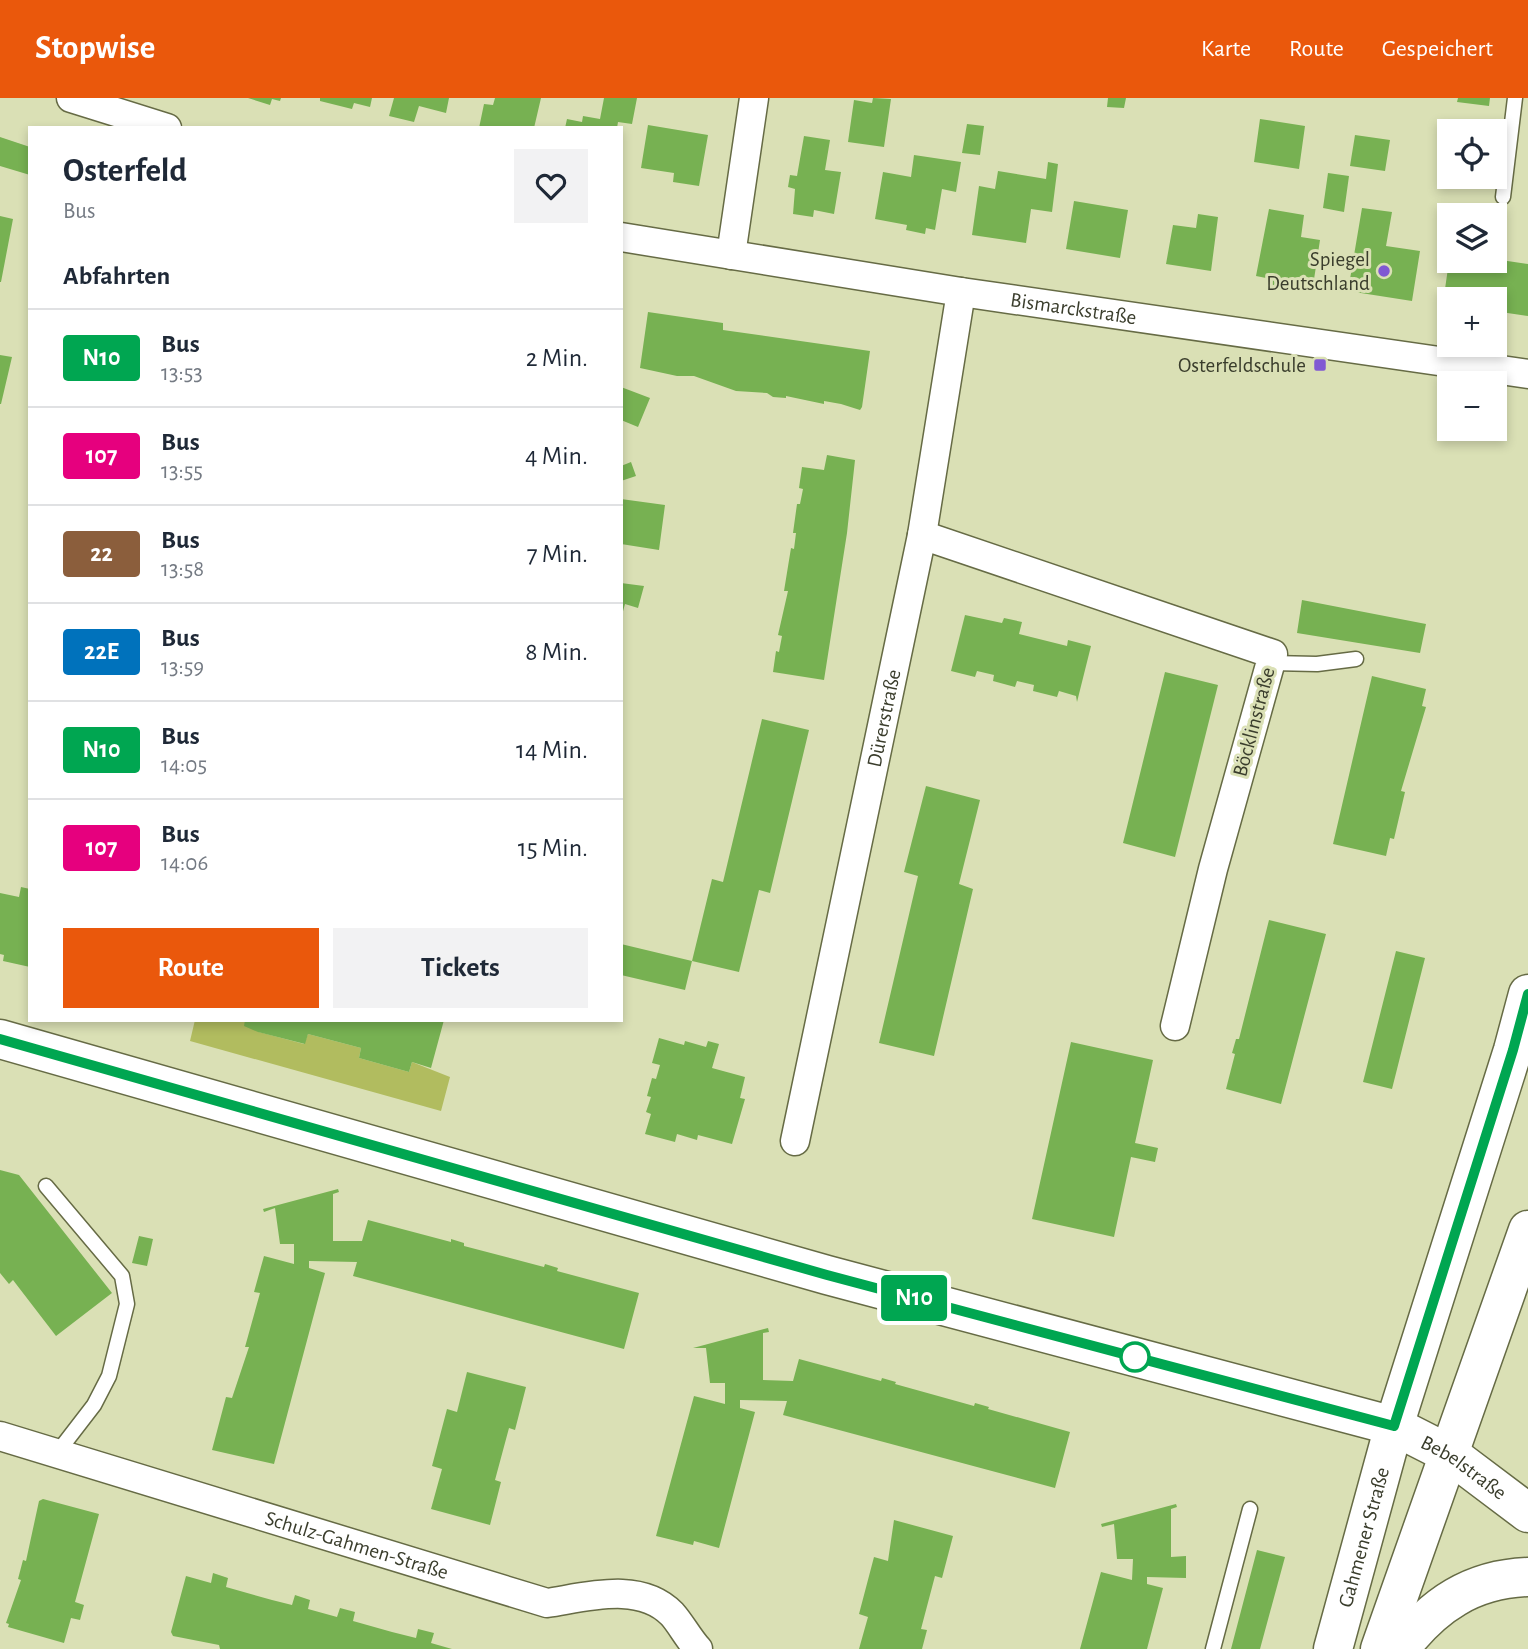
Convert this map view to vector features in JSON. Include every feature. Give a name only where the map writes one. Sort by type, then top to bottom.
[{"type":"main road","name":"Gahmener Straße","points":[[1333,1649],[1394,1426],[1513,1050],[1528,994]]},
{"type":"main road","name":"Bebelstraße","points":[[0,1039],[827,1275],[1394,1426],[1451,1455],[1528,1513]]},
{"type":"main road","points":[[1380,1649],[1451,1455],[1528,1230]]},
{"type":"main road","points":[[1400,1649],[1435,1609],[1467,1588],[1528,1577]]},
{"type":"street","points":[[71,98],[161,126]]},
{"type":"street","points":[[730,255],[754,98]]},
{"type":"street","name":"Bismarckstraße","points":[[623,237],[961,292],[1528,374]]},
{"type":"street","name":"Dürerstraße","points":[[794,1141],[922,535],[961,292]]},
{"type":"street","name":"Böcklinstraße","points":[[922,535],[1273,654],[1213,869],[1175,1026]]},
{"type":"street","name":"Schulz-Gahmen-Straße","points":[[0,1436],[547,1603],[601,1594],[643,1595],[671,1613],[698,1649]]},
{"type":"lane","points":[[1503,197],[1515,98]]},
{"type":"lane","points":[[1271,663],[1304,665],[1356,659]]},
{"type":"lane","points":[[46,1186],[122,1276],[127,1304],[109,1376],[94,1405],[57,1453]]},
{"type":"lane","points":[[1213,1649],[1250,1509]]},
{"type":"green space","points":[[195,1022],[247,1022],[259,1032],[304,1044],[308,1034],[361,1048],[359,1058],[409,1072],[412,1062],[450,1077],[441,1111],[190,1041]]},
{"type":"building","points":[[248,98],[281,98],[280,101],[272,99],[270,105]]},
{"type":"building","points":[[320,98],[372,98],[370,107],[354,103],[352,109],[320,101]]},
{"type":"building","points":[[394,98],[449,98],[446,113],[419,106],[414,122],[389,116]]},
{"type":"building","points":[[495,98],[541,98],[534,126],[479,126],[484,104],[493,105]]},
{"type":"building","points":[[604,98],[637,98],[632,124],[618,122],[617,126],[565,126],[567,119],[582,122],[583,116],[600,119]]},
{"type":"building","points":[[873,98],[891,99],[884,147],[848,142],[854,100],[872,103]]},
{"type":"building","points":[[1108,98],[1126,98],[1124,108],[1107,107]]},
{"type":"building","points":[[1458,98],[1490,98],[1489,106],[1457,102]]},
{"type":"building","points":[[1260,119],[1305,126],[1299,169],[1254,162]]},
{"type":"building","points":[[967,124],[984,126],[980,155],[962,153]]},
{"type":"building","points":[[648,125],[708,135],[699,186],[673,182],[674,173],[641,168]]},
{"type":"building","points":[[1355,135],[1390,140],[1385,171],[1350,166]]},
{"type":"building","points":[[804,136],[830,140],[825,170],[841,172],[834,214],[814,210],[813,217],[793,214],[795,189],[788,187],[790,175],[797,176]]},
{"type":"building","points":[[0,137],[28,146],[28,174],[0,166]]},
{"type":"building","points":[[914,155],[961,162],[956,192],[942,189],[935,230],[926,228],[925,234],[906,230],[907,225],[875,219],[883,172],[911,177]]},
{"type":"building","points":[[1048,162],[1058,164],[1052,212],[1031,209],[1026,243],[972,235],[979,186],[995,189],[998,171],[1046,179]]},
{"type":"building","points":[[1328,173],[1349,176],[1344,212],[1323,208]]},
{"type":"building","points":[[1074,201],[1128,210],[1120,258],[1066,249]]},
{"type":"building","name":"Spiegel Deutschland","points":[[1362,208],[1392,212],[1386,246],[1420,251],[1412,301],[1348,291]]},
{"type":"building","points":[[1269,209],[1304,215],[1301,237],[1320,240],[1313,286],[1288,282],[1287,287],[1266,284],[1266,278],[1256,276]]},
{"type":"building","points":[[1198,214],[1218,217],[1211,271],[1166,264],[1173,225],[1196,228]]},
{"type":"building","points":[[0,216],[13,219],[1,282],[0,282]]},
{"type":"building","points":[[1507,261],[1528,264],[1528,316],[1507,313],[1507,287],[1445,287],[1447,273],[1507,273]]},
{"type":"building","points":[[648,312],[723,323],[723,330],[870,351],[862,407],[860,410],[824,401],[824,404],[786,396],[773,397],[767,393],[736,391],[694,376],[677,376],[640,368]]},
{"type":"building","points":[[0,355],[12,357],[1,404],[0,404]]},
{"type":"building","points":[[623,388],[650,398],[638,427],[623,421]]},
{"type":"building","points":[[827,455],[855,460],[847,533],[824,680],[773,672],[776,651],[779,652],[782,636],[778,635],[788,591],[784,591],[791,548],[794,549],[797,504],[800,504],[803,489],[799,488],[802,467],[824,470]]},
{"type":"building","points":[[631,462],[636,476],[623,480],[623,465]]},
{"type":"building","points":[[623,499],[665,505],[659,550],[623,544]]},
{"type":"building","points":[[623,583],[644,586],[638,608],[625,604],[623,611]]},
{"type":"building","points":[[1302,600],[1426,624],[1420,653],[1297,633]]},
{"type":"building","points":[[965,615],[1002,623],[1004,618],[1022,622],[1019,634],[1067,646],[1068,640],[1091,646],[1077,702],[1076,696],[1059,691],[1057,697],[1033,691],[1034,685],[1017,681],[1015,687],[993,681],[994,675],[977,671],[975,677],[951,671]]},
{"type":"building","points":[[1165,672],[1218,685],[1175,857],[1123,843]]},
{"type":"building","points":[[1372,676],[1426,689],[1422,706],[1426,707],[1401,791],[1405,792],[1394,839],[1390,838],[1386,856],[1333,844]]},
{"type":"building","points":[[762,719],[809,730],[770,893],[759,890],[739,972],[692,961],[712,879],[723,882]]},
{"type":"building","points":[[926,786],[980,800],[959,884],[973,889],[934,1056],[879,1043],[918,876],[904,872]]},
{"type":"building","points":[[21,887],[28,889],[28,967],[3,961],[4,955],[0,954],[0,893],[19,897]]},
{"type":"building","points":[[1269,920],[1326,934],[1281,1104],[1226,1089],[1235,1054],[1232,1053],[1236,1039],[1239,1039]]},
{"type":"building","points":[[623,944],[692,961],[685,990],[623,975]]},
{"type":"building","points":[[1396,951],[1425,958],[1392,1089],[1363,1082]]},
{"type":"building","points":[[245,1022],[443,1022],[431,1068],[412,1062],[409,1072],[359,1058],[361,1048],[308,1034],[305,1044],[244,1026]]},
{"type":"building","points":[[659,1038],[684,1045],[685,1041],[706,1047],[708,1041],[719,1044],[712,1068],[745,1077],[740,1098],[745,1099],[732,1144],[698,1135],[697,1140],[677,1134],[675,1142],[645,1134],[651,1114],[646,1112],[651,1097],[647,1096],[652,1078],[656,1079],[660,1065],[652,1063]]},
{"type":"building","points":[[1071,1042],[1153,1060],[1135,1143],[1158,1148],[1155,1162],[1131,1157],[1114,1237],[1032,1219]]},
{"type":"building","points":[[0,1170],[19,1175],[112,1293],[56,1336],[13,1280],[9,1284],[0,1273]]},
{"type":"building","points":[[338,1189],[339,1192],[333,1194],[333,1241],[362,1241],[368,1220],[451,1242],[451,1239],[464,1243],[464,1246],[544,1267],[545,1264],[558,1268],[557,1271],[639,1293],[624,1349],[353,1276],[357,1262],[309,1261],[309,1268],[325,1273],[274,1464],[212,1450],[226,1397],[232,1398],[249,1347],[245,1347],[260,1293],[254,1292],[264,1256],[294,1264],[294,1244],[280,1244],[275,1208],[264,1212],[263,1209]]},
{"type":"building","points":[[139,1236],[153,1239],[147,1266],[132,1263]]},
{"type":"building","points":[[768,1328],[769,1332],[763,1333],[763,1380],[793,1381],[799,1359],[881,1381],[882,1378],[974,1406],[975,1403],[1070,1432],[1055,1488],[783,1415],[787,1401],[740,1400],[740,1408],[755,1412],[719,1548],[694,1541],[693,1545],[656,1536],[694,1396],[725,1404],[725,1383],[710,1383],[706,1348],[693,1348]]},
{"type":"building","points":[[467,1372],[526,1387],[515,1430],[509,1428],[495,1480],[501,1482],[490,1525],[431,1509],[442,1469],[432,1466],[447,1409],[457,1412]]},
{"type":"building","points":[[43,1499],[99,1514],[75,1602],[84,1605],[80,1620],[71,1618],[64,1643],[8,1627],[9,1624],[6,1623],[21,1580],[18,1579],[23,1560],[26,1561],[39,1501]]},
{"type":"building","points":[[1176,1504],[1177,1507],[1171,1509],[1171,1557],[1186,1556],[1186,1578],[1147,1577],[1147,1584],[1163,1588],[1147,1649],[1080,1649],[1101,1572],[1132,1580],[1133,1559],[1117,1559],[1114,1524],[1102,1527],[1101,1524]]},
{"type":"building","points":[[894,1520],[953,1536],[942,1578],[935,1576],[921,1629],[927,1630],[922,1649],[859,1649],[868,1617],[859,1614],[874,1557],[888,1561]]},
{"type":"building","points":[[1257,1550],[1285,1557],[1260,1649],[1231,1649]]},
{"type":"building","points":[[213,1573],[228,1578],[226,1587],[272,1600],[292,1605],[295,1595],[310,1600],[308,1609],[337,1617],[340,1608],[355,1612],[353,1621],[392,1632],[416,1638],[418,1629],[434,1633],[431,1643],[452,1649],[220,1649],[219,1645],[173,1636],[171,1632],[186,1576],[211,1583]]},
{"type":"bus line","name":"N10","points":[[0,1039],[827,1275],[1394,1426],[1513,1050],[1528,994]]},
{"type":"place","name":"Spiegel Deutschland","points":[[1384,271]]},
{"type":"place","name":"Osterfeldschule","points":[[1320,365]]}]
